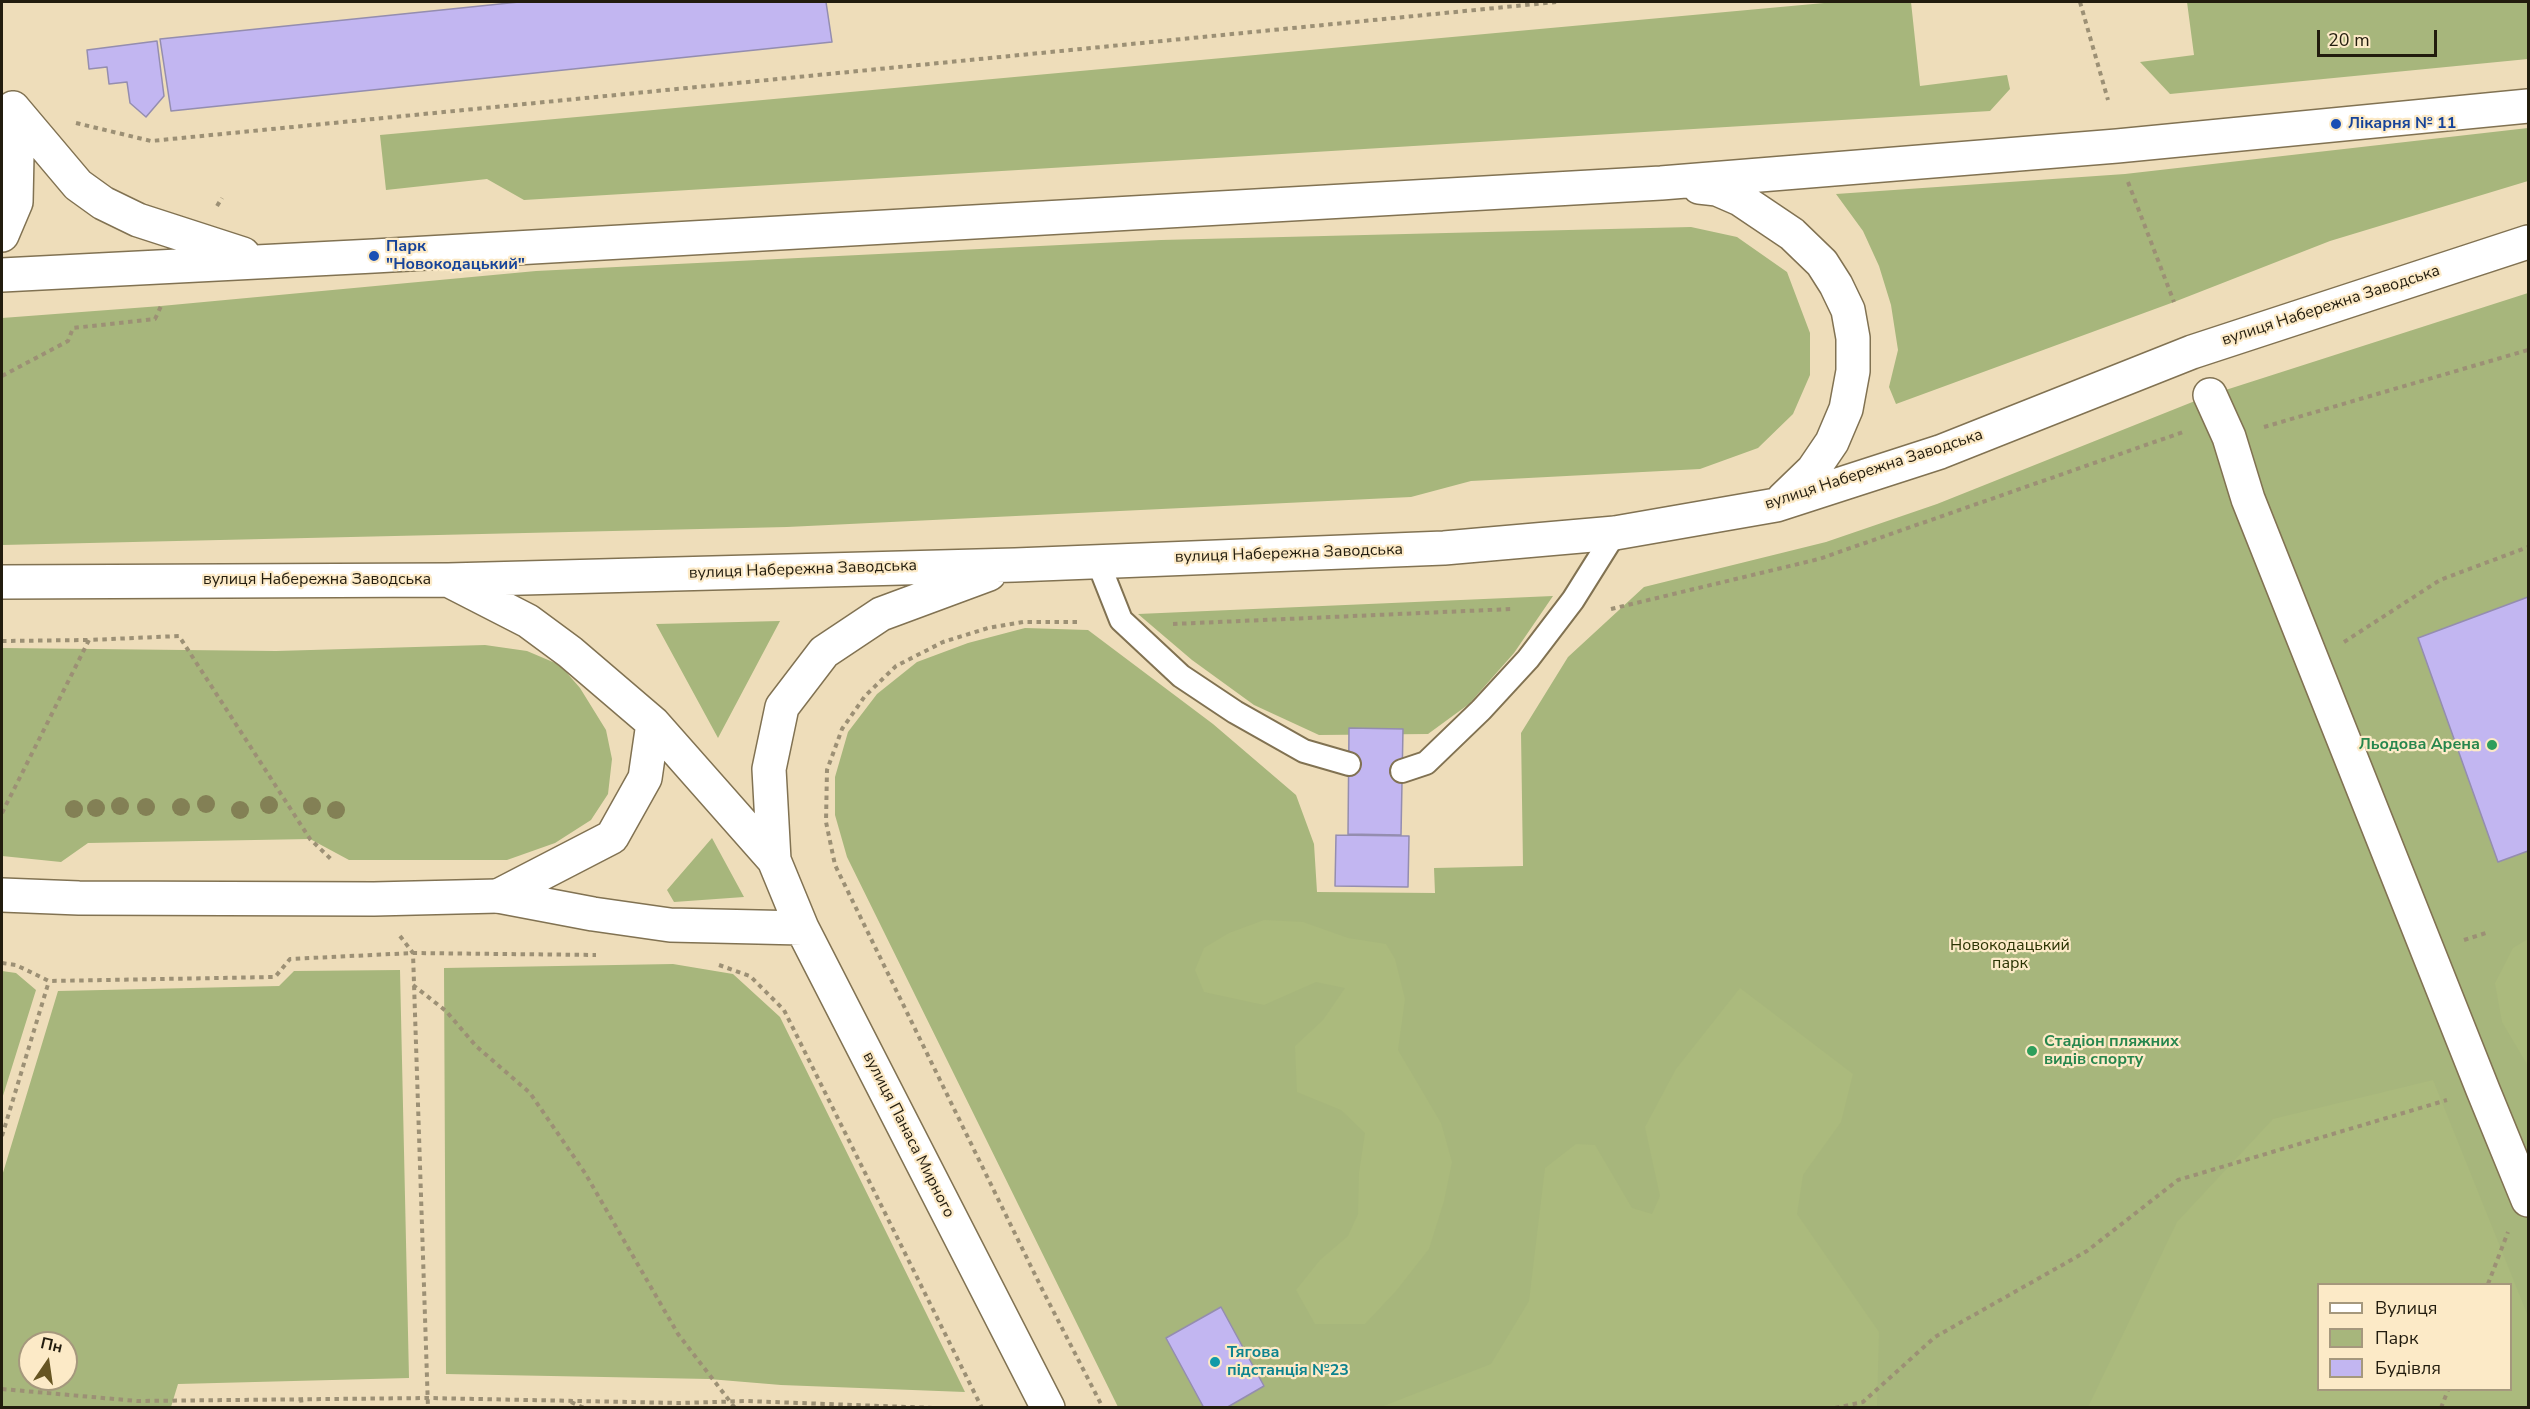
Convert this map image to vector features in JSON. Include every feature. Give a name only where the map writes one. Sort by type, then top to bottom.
[{"type":"main road","points":[[2,235],[16,202],[17,155],[7,101]]},
{"type":"main road","points":[[7,101],[78,185],[103,203],[138,220],[265,261]]},
{"type":"main road","points":[[2,275],[1661,183],[2117,146],[2529,105]]},
{"type":"main road","points":[[1661,183],[1717,189],[1740,199],[1792,234],[1822,263],[1848,310],[1853,338],[1853,371],[1846,410],[1832,442],[1813,470],[1776,505]]},
{"type":"main road","name":"вулиця Набережна Заводська","points":[[2,582],[448,580],[1015,565],[1444,549],[1615,533],[1776,505],[1940,452],[2192,352],[2529,242]]},
{"type":"main road","points":[[2220,417],[2248,499],[2482,1090],[2526,1195]]},
{"type":"main road","points":[[774,860],[769,769],[782,707],[824,652],[881,614],[1015,565]]},
{"type":"main road","points":[[448,580],[528,621],[570,652],[653,723],[774,860]]},
{"type":"main road","points":[[498,896],[612,837],[645,778],[653,723]]},
{"type":"main road","name":"вулиця Панаса Мирного","points":[[774,860],[802,928],[1048,1407]]},
{"type":"main road","points":[[2,895],[91,898],[374,899],[498,896],[593,914],[670,925],[802,928]]},
{"type":"lane","points":[[1402,771],[1426,763],[1481,710],[1528,658],[1573,600],[1615,533]]},
{"type":"lane","points":[[1098,562],[1121,620],[1181,676],[1235,712],[1304,751],[1349,764]]},
{"type":"path","points":[[67,121],[151,141],[1557,2]]},
{"type":"path","points":[[2080,2],[2108,100]]},
{"type":"path","points":[[2126,174],[2174,302]]},
{"type":"path","points":[[1611,609],[1819,559],[2220,417],[2529,350]]},
{"type":"path","points":[[2313,662],[2440,580],[2529,546]]},
{"type":"path","points":[[1169,624],[1512,609]]},
{"type":"path","points":[[1077,622],[1023,622],[988,628],[943,642],[896,666],[865,696],[842,729],[827,770],[826,822],[835,865],[1042,1289],[1103,1407]]},
{"type":"path","points":[[2,641],[179,636],[310,839],[374,899],[413,953],[412,985],[428,1407]]},
{"type":"path","points":[[2,813],[89,640]]},
{"type":"path","points":[[2,963],[16,964],[49,981],[275,977],[290,959],[413,953],[603,955]]},
{"type":"path","points":[[717,964],[750,976],[784,1010],[982,1407]]},
{"type":"path","points":[[2,1136],[49,981]]},
{"type":"path","points":[[412,985],[446,1011],[476,1046],[531,1093],[585,1173],[678,1334],[735,1407]]},
{"type":"path","points":[[1835,1407],[1863,1402],[1935,1337],[2087,1251],[2178,1180],[2482,1090]]},
{"type":"path","points":[[2488,1283],[2526,1195]]},
{"type":"path","points":[[2,1389],[137,1401],[428,1398],[680,1403],[731,1401],[935,1407]]},
{"type":"path","points":[[2442,1407],[2447,1391]]},
{"type":"path","points":[[301,1398],[302,1407]]},
{"type":"path","points":[[568,1400],[584,1407]]},
{"type":"green space","points":[[1835,2],[1911,2],[1920,86],[2007,75],[2010,89],[1990,111],[524,200],[487,179],[386,190],[380,135]]},
{"type":"green space","points":[[2187,2],[2528,2],[2528,59],[2170,94],[2140,62],[2194,55]]},
{"type":"green space","points":[[2528,128],[2528,181],[2330,241],[2174,302],[1896,404],[1889,387],[1898,350],[1891,305],[1879,266],[1863,231],[1836,194],[2125,174]]},
{"type":"green space","points":[[1691,227],[1737,237],[1787,272],[1810,333],[1810,375],[1793,414],[1758,448],[1700,469],[1471,481],[1411,497],[787,527],[2,545],[2,318],[161,306],[536,271],[1161,240]]},
{"type":"green space","name":"Новокодацький парк","points":[[2528,293],[2528,1407],[1118,1407],[847,857],[835,815],[835,777],[848,732],[877,694],[917,662],[968,643],[1025,628],[1088,630],[1213,724],[1296,795],[1314,844],[1317,892],[1435,893],[1434,868],[1523,866],[1521,733],[1568,657],[1644,587],[1826,542],[1937,504],[2210,395]]},
{"type":"green space","points":[[1553,596],[1514,653],[1469,704],[1428,734],[1319,735],[1254,705],[1192,660],[1138,614]]},
{"type":"green space","points":[[780,621],[718,738],[656,624]]},
{"type":"green space","points":[[485,645],[527,651],[560,665],[580,688],[606,730],[612,759],[608,794],[591,820],[555,843],[507,860],[349,860],[310,839],[88,843],[61,862],[2,856],[2,648],[276,651]]},
{"type":"green space","points":[[712,838],[744,897],[674,902],[667,890]]},
{"type":"green space","points":[[1264,920],[1303,922],[1348,938],[1386,944],[1395,959],[1405,999],[1398,1050],[1441,1123],[1452,1162],[1444,1201],[1429,1249],[1396,1291],[1365,1324],[1315,1324],[1296,1290],[1320,1260],[1348,1236],[1358,1214],[1359,1173],[1365,1133],[1341,1110],[1297,1092],[1295,1046],[1323,1020],[1345,988],[1316,982],[1264,1005],[1204,992],[1195,970],[1204,948],[1229,933]]},
{"type":"green space","points":[[2528,939],[2528,1066],[2502,1022],[2495,983],[2513,948]]},
{"type":"green space","points":[[673,964],[733,974],[780,1017],[965,1392],[781,1385],[709,1379],[446,1374],[444,968]]},
{"type":"green space","points":[[400,970],[409,1378],[178,1384],[171,1407],[2,1407],[2,1176],[58,991],[279,986],[294,971]]},
{"type":"green space","points":[[2,971],[16,973],[36,990],[2,1099]]},
{"type":"green space","points":[[1740,988],[1853,1074],[1841,1122],[1803,1175],[1797,1214],[1879,1332],[1877,1407],[1381,1407],[1491,1364],[1529,1301],[1545,1168],[1576,1144],[1595,1145],[1632,1208],[1652,1214],[1660,1196],[1645,1127],[1676,1069]]},
{"type":"green space","points":[[2433,1080],[2528,1316],[2528,1407],[2088,1407],[2177,1222],[2273,1119]]},
{"type":"building","points":[[519,2],[826,2],[832,42],[171,111],[160,39]]},
{"type":"building","points":[[157,41],[164,96],[146,117],[130,103],[127,82],[109,84],[107,67],[89,69],[87,50]]},
{"type":"building","name":"Льодова Арена","points":[[2528,597],[2528,851],[2498,862],[2418,638]]},
{"type":"building","points":[[1349,728],[1403,729],[1401,835],[1348,834]]},
{"type":"building","points":[[1336,835],[1409,836],[1408,887],[1335,886]]},
{"type":"building","name":"Тягова пiдстанцiя №23","points":[[1221,1307],[1264,1386],[1226,1408],[1204,1408],[1166,1338]]},
{"type":"place","name":"Лікарня № 11","points":[[2336,124]]},
{"type":"place","name":"Парк \"Новокодацький\"","points":[[374,256]]},
{"type":"place","name":"Льодова Арена","points":[[2492,745]]},
{"type":"place","name":"Стадіон пляжних видів спорту","points":[[2032,1051]]},
{"type":"place","name":"Тягова пiдстанцiя №23","points":[[1215,1362]]}]
